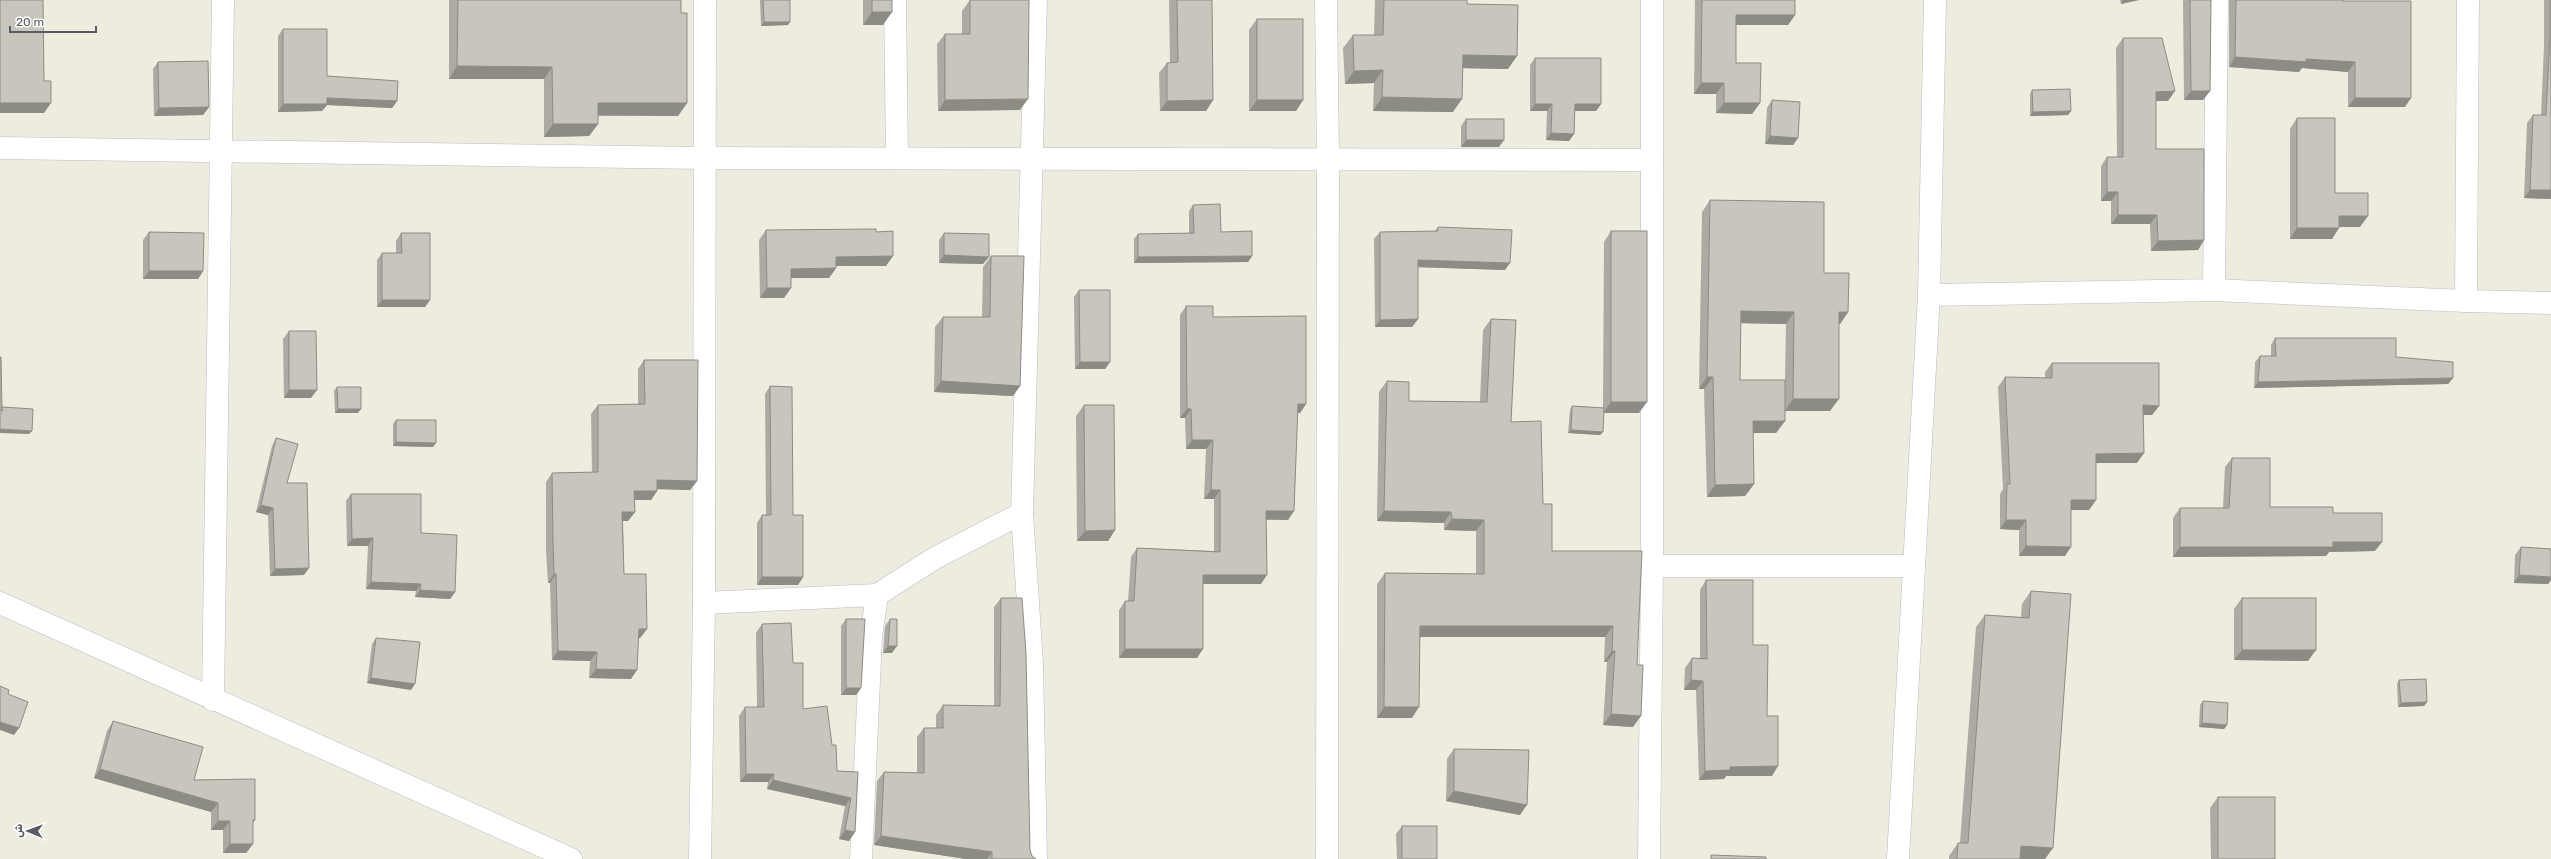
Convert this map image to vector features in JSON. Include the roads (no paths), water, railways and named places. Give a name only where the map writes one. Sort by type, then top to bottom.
[{"type":"street","points":[[213,700],[219,151],[223,0]]},
{"type":"street","points":[[700,859],[704,603],[703,158],[705,0]]},
{"type":"street","points":[[895,0],[897,158]]},
{"type":"street","points":[[1036,0],[1022,513],[1032,663],[1036,859]]},
{"type":"street","points":[[1326,0],[1328,158],[1327,859]]},
{"type":"street","points":[[1649,859],[1652,566],[1652,0]]},
{"type":"street","points":[[1898,859],[1929,295],[1935,0]]},
{"type":"street","points":[[2214,290],[2217,0]]},
{"type":"street","points":[[2466,302],[2468,0]]},
{"type":"street","points":[[0,148],[703,158],[1328,158],[1652,160]]},
{"type":"street","points":[[1929,295],[2214,290],[2466,302],[2551,303]]},
{"type":"street","points":[[704,603],[877,595],[935,558],[1022,513]]},
{"type":"street","points":[[1652,566],[1914,566]]},
{"type":"street","points":[[861,859],[872,637],[877,595]]},
{"type":"street","points":[[0,603],[213,700],[571,859]]}]
